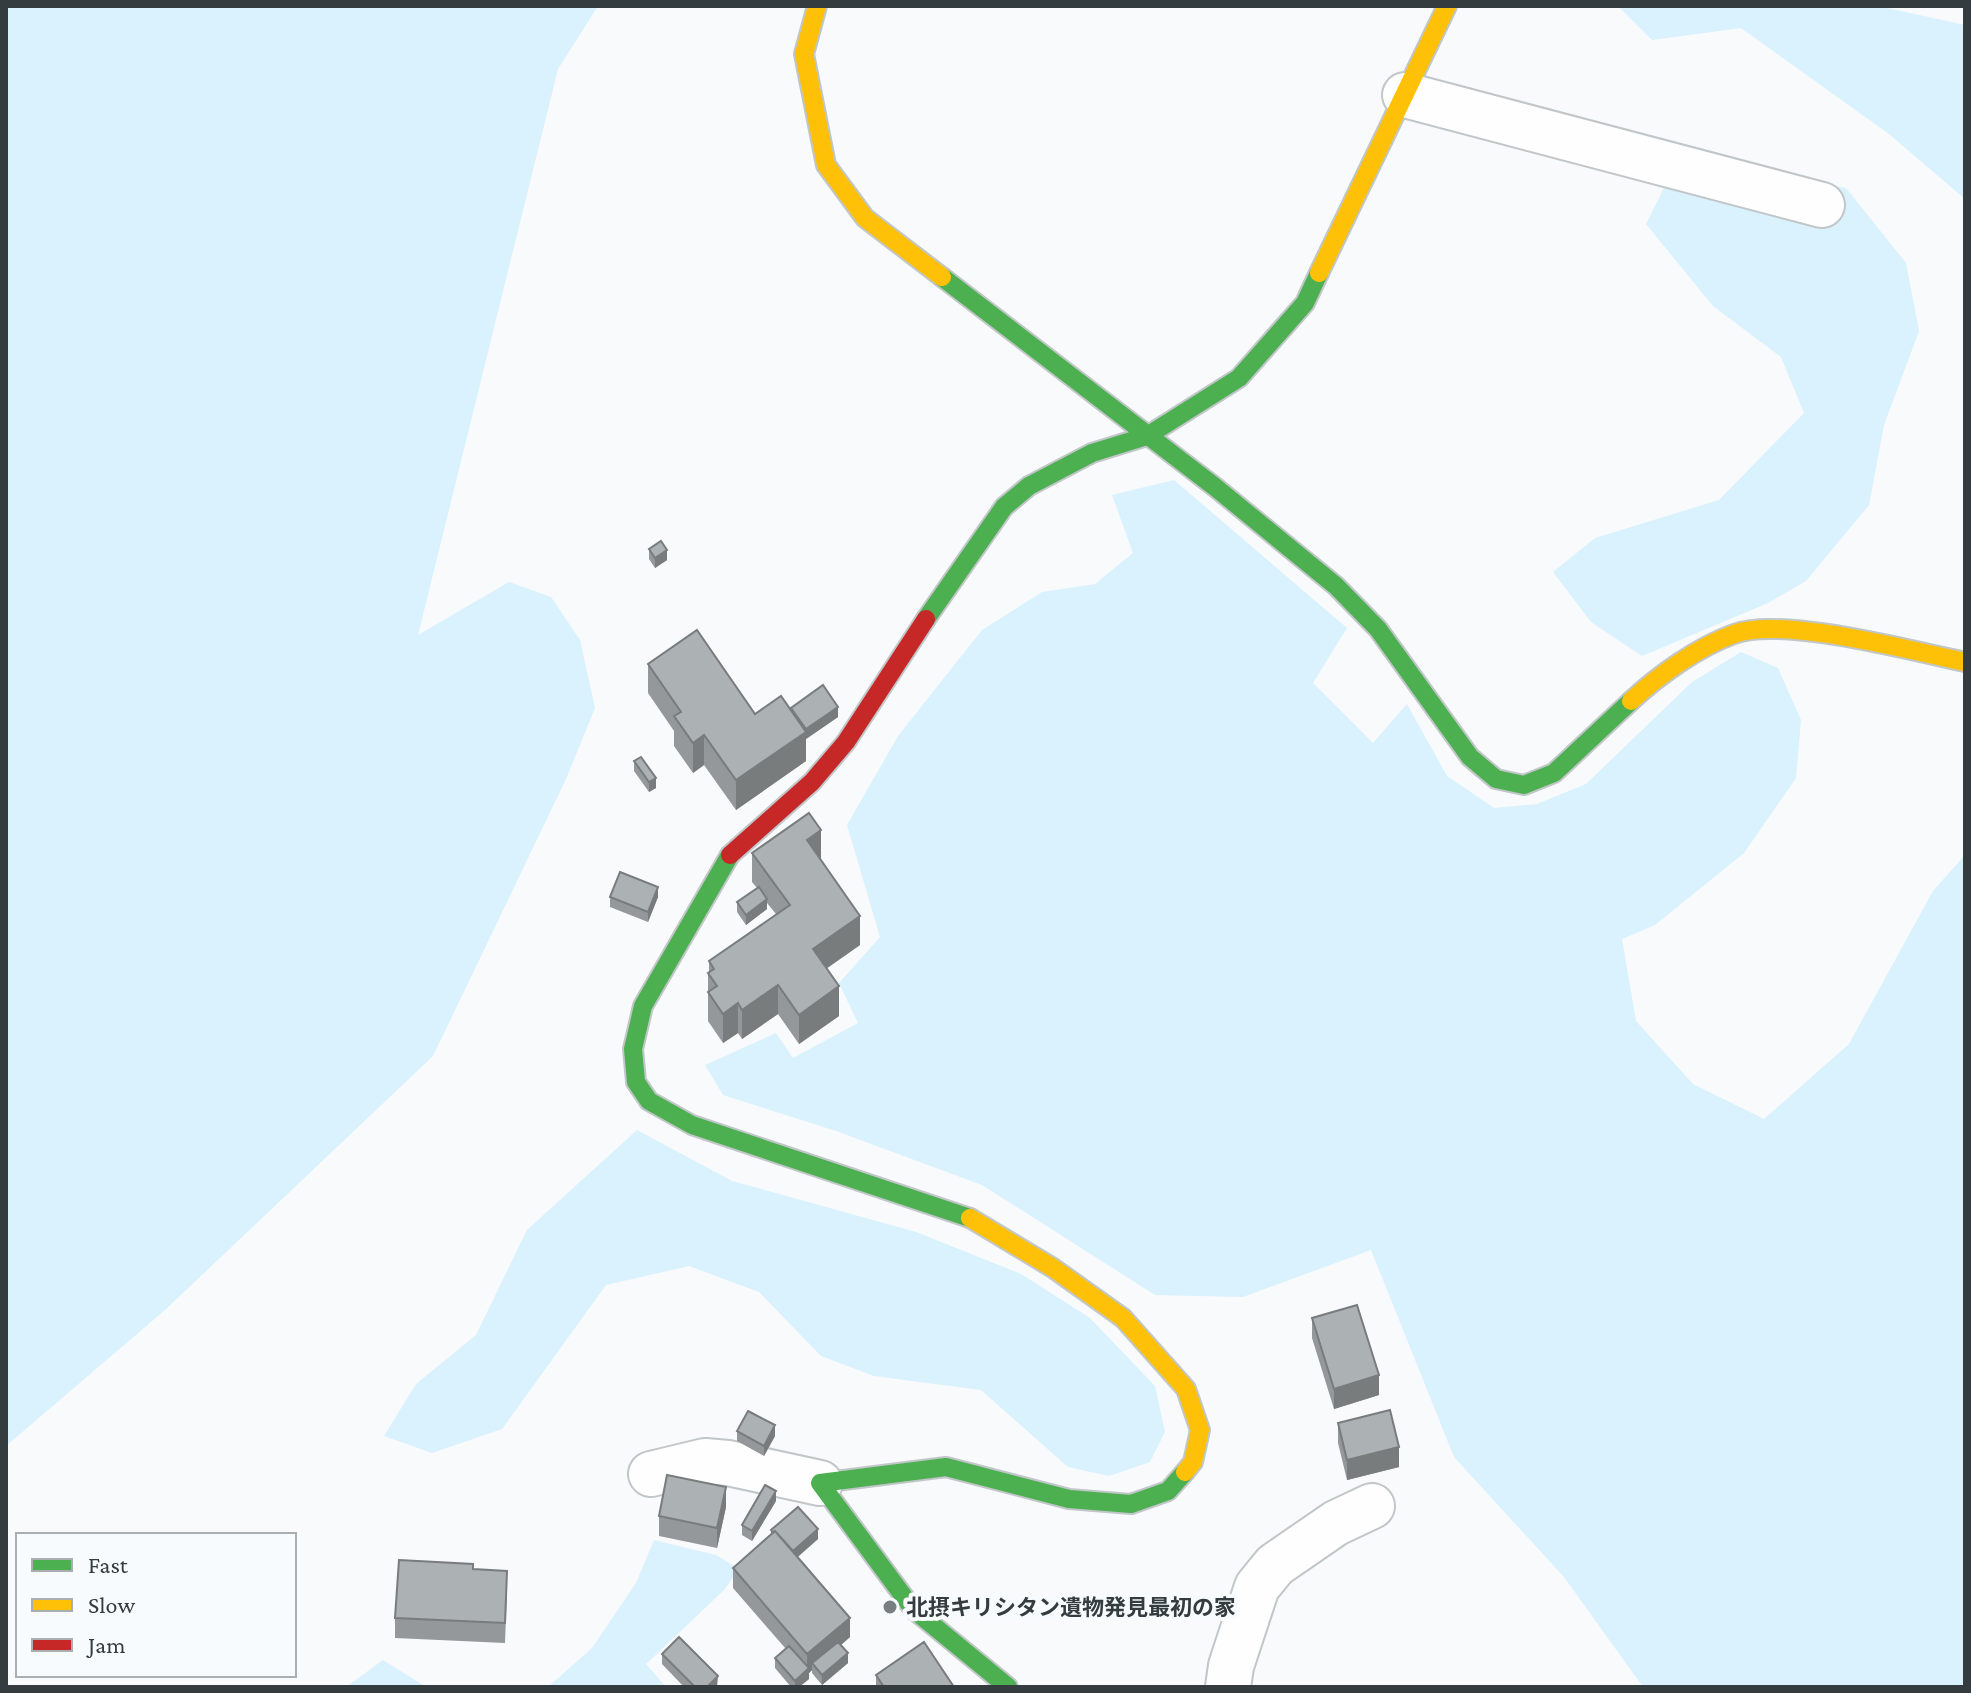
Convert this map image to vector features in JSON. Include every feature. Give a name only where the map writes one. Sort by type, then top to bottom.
[{"type":"street","points":[[817,6],[804,54],[826,165],[865,218],[1336,586],[1378,629],[1470,757],[1496,779],[1524,785],[1554,773],[1642,691],[1692,656],[1735,633],[1771,627],[1864,641],[1965,662]]},
{"type":"street","points":[[651,1474],[705,1461],[820,1483],[946,1467],[1069,1499],[1131,1504],[1168,1491],[1193,1462],[1200,1430],[1186,1389],[1123,1318],[1053,1268],[964,1214],[692,1125],[649,1101],[636,1082],[633,1049],[643,1006],[732,852],[812,782],[846,742],[948,585],[1004,507],[1029,486],[1092,453],[1147,436],[1239,378],[1305,303],[1447,6]]},
{"type":"street","points":[[1405,95],[1822,205]]},
{"type":"street","points":[[820,1483],[913,1609],[1008,1687]]},
{"type":"street","points":[[1228,1687],[1231,1666],[1257,1587],[1275,1565],[1336,1523],[1372,1506]]},
{"type":"shaded area","points":[[6,6],[598,6],[558,69],[418,635],[509,582],[551,597],[580,640],[595,708],[566,779],[433,1056],[165,1310],[6,1446]]},
{"type":"shaded area","points":[[1618,6],[1878,6],[1965,25],[1965,199],[1889,134],[1741,28],[1652,40]]},
{"type":"shaded area","points":[[1672,172],[1763,173],[1846,188],[1906,263],[1919,331],[1884,425],[1869,505],[1806,581],[1768,603],[1642,656],[1591,622],[1553,572],[1595,538],[1719,500],[1804,413],[1781,357],[1713,306],[1646,224]]},
{"type":"shaded area","points":[[1174,480],[1347,628],[1313,683],[1373,743],[1407,704],[1447,776],[1494,808],[1537,804],[1586,784],[1692,682],[1741,652],[1778,668],[1801,720],[1796,778],[1744,853],[1655,925],[1622,939],[1636,1021],[1693,1084],[1764,1119],[1849,1044],[1933,891],[1965,855],[1965,1687],[1643,1687],[1564,1577],[1454,1457],[1371,1250],[1243,1297],[1155,1295],[982,1185],[836,1131],[723,1095],[705,1065],[776,1033],[793,1058],[858,1023],[839,983],[880,937],[847,825],[898,736],[982,630],[1042,592],[1095,584],[1133,553],[1112,495]]},
{"type":"shaded area","points":[[637,1130],[732,1181],[916,1232],[1021,1274],[1090,1318],[1155,1386],[1165,1432],[1150,1462],[1109,1476],[1068,1467],[981,1390],[874,1376],[821,1356],[759,1292],[689,1266],[606,1285],[502,1429],[432,1453],[384,1436],[416,1384],[476,1335],[527,1230]]},
{"type":"shaded area","points":[[654,1540],[716,1555],[739,1569],[724,1590],[646,1664],[666,1687],[548,1687],[592,1648],[636,1583]]},
{"type":"shaded area","points":[[383,1660],[426,1687],[346,1687]]},
{"type":"building","points":[[661,541],[667,550],[655,558],[649,549]]},
{"type":"building","points":[[697,630],[755,714],[781,696],[806,732],[736,780],[704,735],[693,743],[674,716],[681,712],[648,664]]},
{"type":"building","points":[[823,685],[838,707],[806,729],[791,708]]},
{"type":"building","points":[[641,757],[656,778],[649,782],[634,761]]},
{"type":"building","points":[[809,813],[821,830],[807,840],[860,916],[813,949],[839,986],[799,1015],[778,985],[742,1010],[738,1003],[723,1014],[708,992],[717,986],[708,973],[714,969],[709,961],[790,905],[752,853]]},
{"type":"building","points":[[620,872],[658,887],[648,912],[610,897]]},
{"type":"building","points":[[759,887],[767,899],[746,915],[737,902]]},
{"type":"building","points":[[1357,1305],[1379,1375],[1334,1389],[1312,1318]]},
{"type":"building","points":[[1390,1410],[1399,1447],[1347,1460],[1338,1423]]},
{"type":"building","points":[[748,1411],[775,1425],[764,1446],[737,1431]]},
{"type":"building","points":[[667,1475],[726,1487],[717,1528],[659,1516]]},
{"type":"building","points":[[765,1485],[776,1491],[752,1531],[742,1525]]},
{"type":"building","points":[[798,1507],[818,1529],[793,1551],[771,1530]]},
{"type":"building","points":[[775,1531],[850,1618],[807,1654],[733,1568]]},
{"type":"building","points":[[399,1560],[473,1564],[473,1569],[507,1571],[505,1623],[395,1618]]},
{"type":"building","points":[[679,1637],[718,1676],[707,1687],[695,1687],[662,1654]]},
{"type":"building","points":[[838,1642],[848,1653],[822,1675],[812,1663]]},
{"type":"building","points":[[924,1642],[954,1687],[884,1687],[876,1675]]},
{"type":"building","points":[[789,1646],[809,1668],[795,1681],[775,1658]]},
{"type":"traffic: fast","points":[[926,619],[1004,507],[1029,486],[1092,453],[1147,436],[1239,378],[1305,303],[1319,273]]},
{"type":"traffic: fast","points":[[942,277],[1215,487],[1336,586],[1378,629],[1470,757],[1496,779],[1524,785],[1554,773],[1631,701]]},
{"type":"traffic: fast","points":[[730,855],[643,1006],[633,1049],[636,1082],[649,1101],[692,1125],[970,1218]]},
{"type":"traffic: fast","points":[[1008,1687],[913,1609],[820,1483],[946,1467],[1069,1499],[1131,1504],[1168,1491],[1185,1472]]},
{"type":"traffic: slow","points":[[817,6],[804,54],[826,165],[865,218],[942,277]]},
{"type":"traffic: slow","points":[[1319,273],[1447,6]]},
{"type":"traffic: slow","points":[[1631,701],[1693,654],[1734,634],[1755,630],[1782,629],[1847,637],[1965,662]]},
{"type":"traffic: slow","points":[[970,1218],[1053,1268],[1123,1318],[1186,1389],[1200,1430],[1193,1462],[1185,1472]]},
{"type":"traffic: jam","points":[[730,855],[812,782],[846,742],[926,619]]},
{"type":"place","name":"北摂キリシタン遺物発見最初の家","points":[[890,1607]]}]
